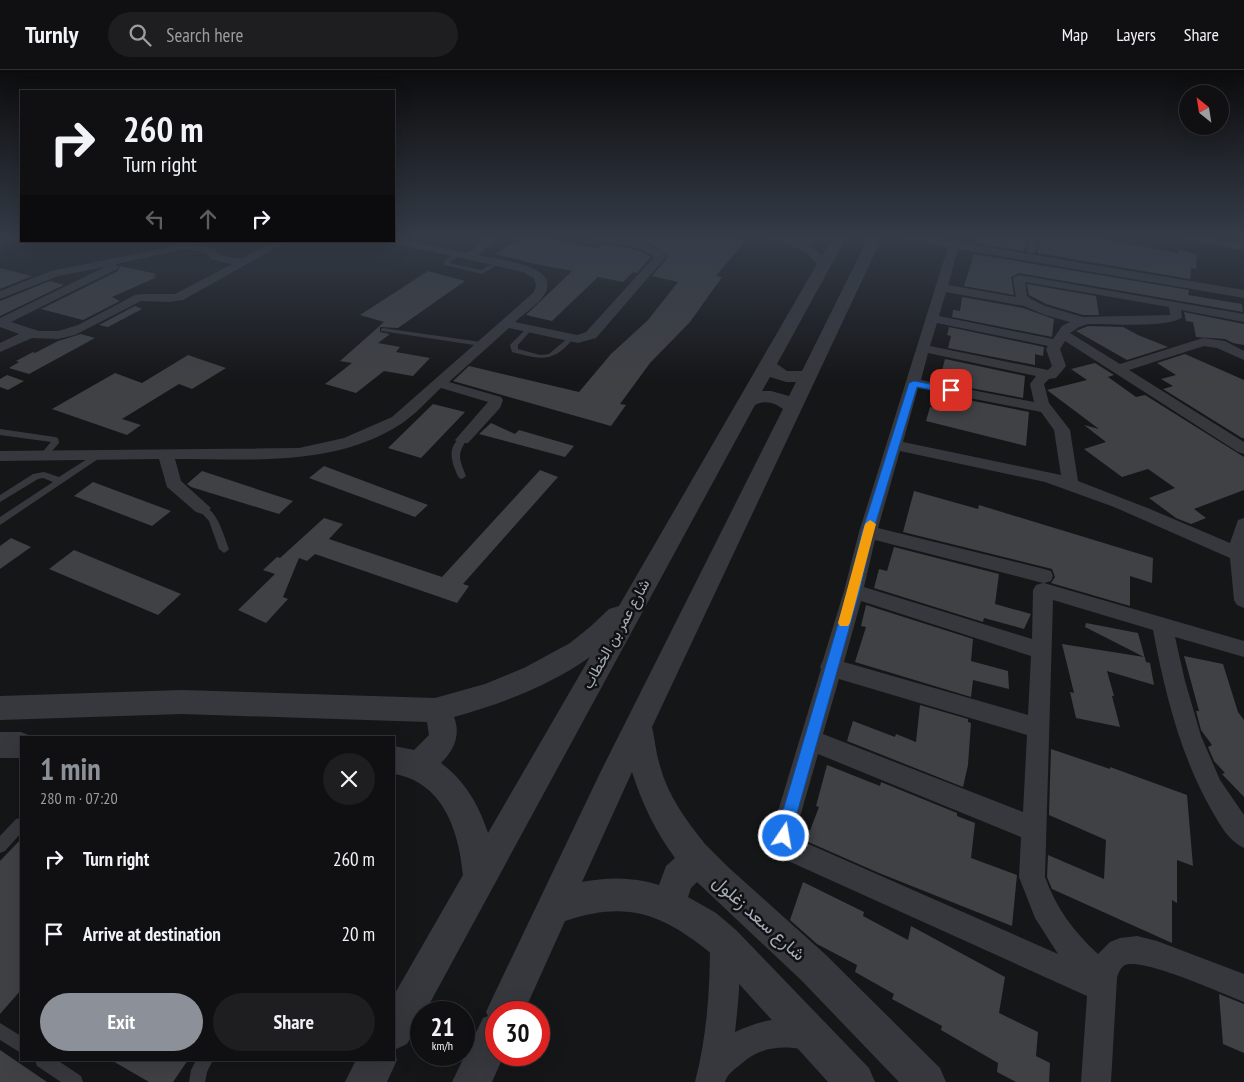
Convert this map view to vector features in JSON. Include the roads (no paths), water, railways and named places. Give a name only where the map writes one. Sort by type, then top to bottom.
[{"type":"street","points":[[0,295],[24,285]]},
{"type":"street","points":[[0,323],[76,285]]},
{"type":"street","points":[[0,323],[44,336],[66,333],[78,330],[139,298],[174,299],[200,285]]},
{"type":"street","points":[[0,456],[299,453],[326,449],[359,439],[397,420],[539,294],[543,285]]},
{"type":"street","points":[[505,323],[578,339],[591,335],[635,285]]},
{"type":"street","name":"شارع عمر بن الخطاب","points":[[395,1029],[639,592],[814,285]]},
{"type":"street","points":[[510,1001],[638,726],[852,285]]},
{"type":"street","points":[[1020,285],[1021,296],[1029,303]]},
{"type":"street","points":[[1061,285],[1244,318]]},
{"type":"street","points":[[1196,285],[1244,294]]},
{"type":"street","points":[[1082,322],[1029,303],[942,288],[868,532],[854,590],[830,667],[784,831],[786,842],[795,851],[1103,983]]},
{"type":"street","points":[[1070,484],[1062,430],[1045,408],[1038,393],[1037,384],[1041,378],[1047,374],[1051,375],[1059,366],[1053,349],[1067,329],[1082,322],[1102,319],[1166,320],[1176,317],[1175,308],[1182,306]]},
{"type":"street","points":[[932,318],[1061,339],[1119,369],[1244,449]]},
{"type":"street","points":[[0,348],[31,333]]},
{"type":"street","points":[[1119,369],[1203,342],[1220,344],[1244,356]]},
{"type":"street","points":[[923,348],[1051,375]]},
{"type":"street","points":[[769,364],[774,372],[787,377],[809,375]]},
{"type":"street","points":[[438,383],[496,400],[495,405],[463,440]]},
{"type":"street","points":[[914,383],[1045,408]]},
{"type":"street","points":[[748,402],[758,397],[772,397],[785,401],[793,409]]},
{"type":"street","points":[[894,446],[1048,477],[1137,510],[1238,554]]},
{"type":"street","points":[[166,455],[173,483],[202,508]]},
{"type":"street","points":[[1244,524],[1240,532],[1238,554],[1244,600]]},
{"type":"street","points":[[868,532],[1044,576]]},
{"type":"street","points":[[854,590],[1042,651]]},
{"type":"street","points":[[1103,983],[1077,956],[1056,930],[1040,903],[1032,877],[1043,590],[1244,649]]},
{"type":"street","points":[[0,708],[182,702],[435,710],[475,700],[514,686],[550,669],[581,649],[608,627],[639,592]]},
{"type":"street","points":[[1162,625],[1183,718],[1206,778],[1234,824],[1244,835]]},
{"type":"street","points":[[830,667],[1038,728]]},
{"type":"street","points":[[405,762],[430,756],[440,745],[444,731],[442,719],[435,710]]},
{"type":"street","name":"شارع سعد زغلول","points":[[638,726],[640,748],[654,795],[666,819],[696,860],[813,967],[926,1082]]},
{"type":"street","points":[[810,740],[1033,829]]},
{"type":"street","points":[[0,745],[20,745]]},
{"type":"street","points":[[405,762],[443,783],[455,797],[466,814],[474,832],[480,877]]},
{"type":"street","points":[[669,904],[678,878],[696,860]]},
{"type":"street","points":[[553,908],[574,900],[615,894],[645,897],[669,904],[700,921],[724,942],[855,1082]]},
{"type":"street","points":[[712,1075],[724,1002],[724,942]]},
{"type":"street","points":[[1096,1082],[1103,983],[1106,966],[1120,952],[1138,950],[1244,988]]},
{"type":"street","points":[[712,1075],[731,1051],[750,1039],[770,1033],[792,1032],[814,1037]]},
{"type":"street","points":[[472,1082],[485,1054]]},
{"type":"street","points":[[365,1082],[377,1061]]},
{"type":"lane","points":[[529,329],[514,345],[515,350],[550,356],[557,353],[571,338]]},
{"type":"lane","points":[[383,330],[481,344]]},
{"type":"lane","points":[[0,432],[55,440],[55,443],[43,456]]},
{"type":"lane","points":[[462,476],[454,453],[456,446],[463,440]]},
{"type":"lane","points":[[0,522],[98,455]]},
{"type":"lane","points":[[0,499],[36,476],[44,475],[60,481]]},
{"type":"lane","points":[[202,508],[213,520],[224,549]]},
{"type":"lane","points":[[0,846],[20,825]]},
{"type":"lane","points":[[0,1031],[20,1043]]},
{"type":"lane","points":[[44,1061],[75,1082]]},
{"type":"lane","points":[[197,1082],[199,1070],[204,1061]]}]
